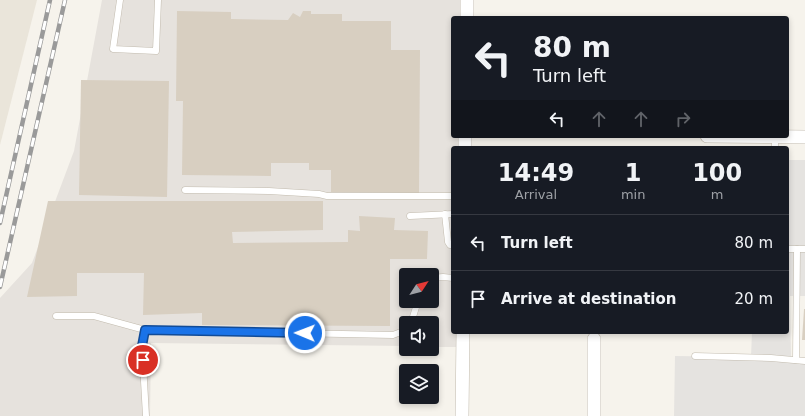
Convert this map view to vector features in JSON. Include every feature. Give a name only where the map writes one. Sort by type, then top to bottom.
[{"type":"street","points":[[467,0],[467,16]]},
{"type":"street","points":[[730,138],[775,142],[805,137]]},
{"type":"street","points":[[462,416],[463,336]]},
{"type":"street","points":[[594,339],[594,416]]},
{"type":"lane","points":[[120,0],[113,50],[156,51],[158,0]]},
{"type":"lane","points":[[185,190],[269,191],[319,194],[327,196],[451,196]]},
{"type":"lane","points":[[445,214],[448,242],[451,245]]},
{"type":"lane","points":[[410,216],[451,214]]},
{"type":"lane","points":[[789,249],[805,249]]},
{"type":"lane","points":[[796,360],[797,249]]},
{"type":"lane","points":[[439,277],[451,278]]},
{"type":"lane","points":[[56,316],[94,316],[145,330],[393,335],[399,333]]},
{"type":"lane","points":[[145,330],[142,346],[146,416]]},
{"type":"lane","points":[[695,356],[771,358],[805,361]]},
{"type":"shaded area","points":[[0,0],[37,0],[0,145]]},
{"type":"shaded area","points":[[102,0],[467,0],[467,16],[451,16],[451,138],[465,138],[465,146],[451,146],[451,334],[463,334],[463,347],[439,347],[439,316],[399,316],[399,346],[151,343],[150,416],[0,416],[0,298],[32,263],[74,151]]},
{"type":"shaded area","points":[[789,160],[805,160],[805,296],[790,296],[791,360],[805,361],[805,416],[674,416],[675,356],[751,357],[752,334],[789,334]]},
{"type":"building","points":[[177,11],[231,12],[231,19],[288,20],[293,13],[300,17],[303,11],[311,11],[311,14],[342,14],[342,21],[391,21],[391,50],[420,50],[419,193],[331,192],[331,170],[309,170],[309,163],[271,163],[271,176],[182,175],[183,101],[176,101]]},
{"type":"building","points":[[81,80],[169,81],[167,197],[79,195]]},
{"type":"building","points":[[48,201],[323,201],[323,230],[232,232],[233,243],[348,242],[348,230],[360,231],[359,216],[395,218],[394,230],[428,231],[427,259],[390,259],[390,326],[202,325],[202,313],[143,315],[144,273],[77,273],[77,296],[27,297]]},
{"type":"building","points":[[804,309],[805,340],[802,340]]},
{"type":"railway","points":[[0,223],[50,0]]},
{"type":"railway","points":[[0,287],[65,0]]},
{"type":"route","points":[[143,360],[142,346],[145,330],[305,333]]}]
